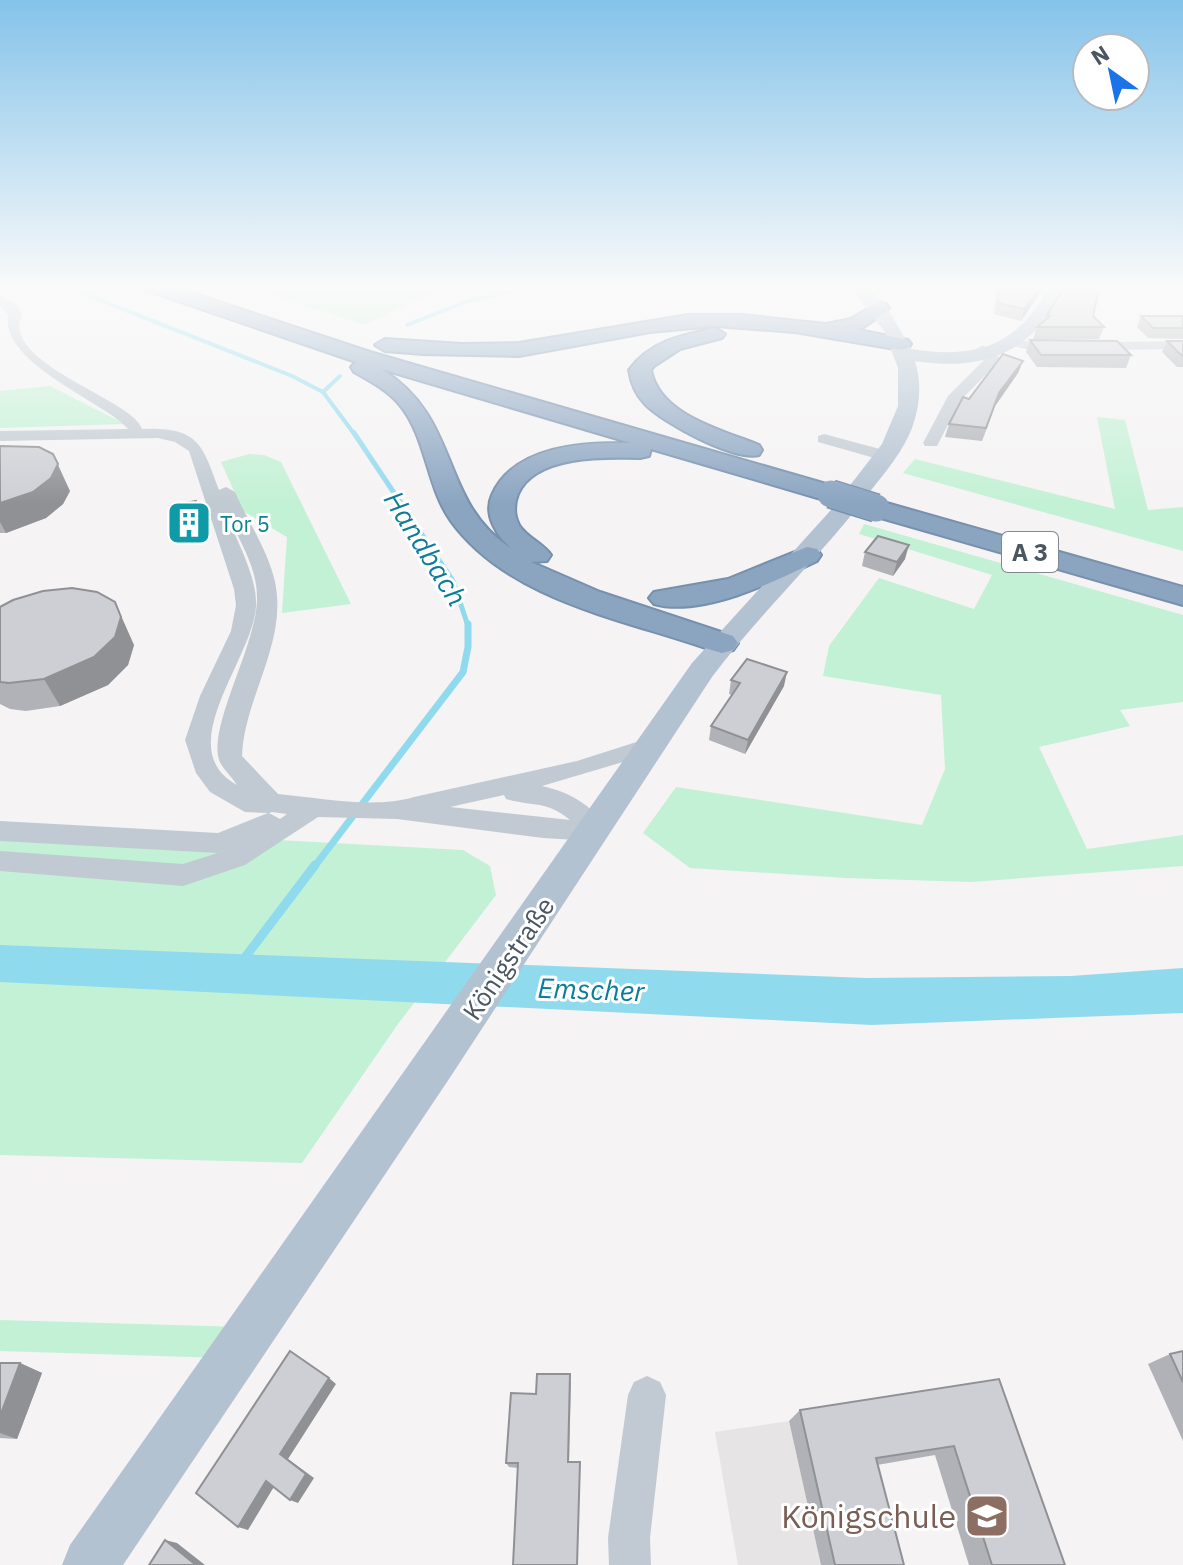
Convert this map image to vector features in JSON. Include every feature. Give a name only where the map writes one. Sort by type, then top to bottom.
[{"type":"highway","points":[[347,358],[391,385],[412,405],[429,437],[454,505],[472,530],[503,556],[534,574],[584,595],[730,633]]},
{"type":"highway","name":"A 3","points":[[370,358],[682,451],[1183,570]]},
{"type":"highway","name":"A 3","points":[[430,358],[750,450],[838,486]]},
{"type":"highway","points":[[654,358],[642,365],[640,385],[652,401],[682,419],[750,450]]},
{"type":"highway","points":[[682,451],[597,450],[558,456],[518,476],[504,492],[500,504],[506,530],[538,556],[597,581],[664,598],[730,633]]},
{"type":"highway","name":"A 3","points":[[883,498],[1183,596]]},
{"type":"highway","points":[[664,598],[710,594],[743,586],[807,555]]},
{"type":"main road","name":"Königstraße","points":[[90,1565],[730,633],[807,555],[885,456],[903,426],[908,394],[903,358]]},
{"type":"main road","points":[[950,358],[961,360]]},
{"type":"main road","points":[[908,394],[936,371],[967,358]]},
{"type":"street","points":[[31,358],[70,390],[131,421],[135,427]]},
{"type":"street","points":[[931,443],[953,399],[993,358]]},
{"type":"street","points":[[0,433],[135,427],[179,429],[208,446],[265,580],[266,615],[229,745],[230,758],[238,769],[292,806]]},
{"type":"street","points":[[0,433],[145,432],[168,435],[192,445],[199,454],[242,574],[246,605],[241,631],[211,696],[197,740],[208,773],[219,786],[254,805],[386,810],[595,831]]},
{"type":"street","points":[[824,439],[885,456]]},
{"type":"street","points":[[386,810],[480,793],[578,769],[652,745]]},
{"type":"street","points":[[480,793],[553,796],[572,808],[595,831]]},
{"type":"street","points":[[0,831],[218,843],[251,832],[292,806]]},
{"type":"street","points":[[0,861],[183,875],[199,872],[231,861],[259,845],[292,806]]},
{"type":"street","points":[[630,1565],[629,1538],[647,1395]]},
{"type":"shaded area","points":[[789,1421],[821,1565],[738,1565],[715,1432]]},
{"type":"green space","points":[[50,386],[125,424],[0,428],[0,391]]},
{"type":"green space","points":[[1097,417],[1125,420],[1148,510],[1183,507],[1183,551],[903,473],[915,459],[1115,509]]},
{"type":"green space","points":[[249,454],[264,455],[281,462],[351,604],[282,613],[287,537],[243,511],[221,462]]},
{"type":"green space","points":[[864,524],[1183,615],[1183,702],[1120,710],[1130,726],[1039,747],[1087,849],[1183,835],[1183,866],[971,882],[846,878],[690,868],[643,833],[676,787],[922,825],[945,769],[941,695],[823,676],[829,646],[879,578],[974,609],[992,575],[859,534]]},
{"type":"green space","points":[[0,825],[463,850],[490,866],[496,895],[398,1024],[302,1163],[0,1155]]},
{"type":"green space","points":[[0,1320],[243,1327],[223,1358],[0,1351]]},
{"type":"water","name":"Emscher","points":[[0,945],[866,978],[1071,976],[1183,968],[1183,1013],[872,1025],[0,982]]},
{"type":"building","points":[[1000,358],[1023,361],[999,393],[986,428],[949,424],[963,397],[969,399]]},
{"type":"building","points":[[0,446],[39,447],[53,454],[58,464],[51,478],[33,492],[0,503]]},
{"type":"building","points":[[196,501],[202,522],[176,528],[170,506]]},
{"type":"building","points":[[878,536],[909,545],[897,562],[865,552]]},
{"type":"building","points":[[72,588],[97,592],[115,602],[121,617],[115,637],[94,657],[44,679],[0,682],[0,607],[43,591]]},
{"type":"building","points":[[747,659],[787,672],[748,740],[711,726],[740,683],[731,680]]},
{"type":"building","points":[[290,1351],[329,1378],[280,1454],[306,1474],[290,1500],[266,1481],[238,1527],[196,1493]]},
{"type":"building","points":[[1183,1351],[1183,1382],[1170,1354]]},
{"type":"building","points":[[0,1363],[20,1363],[0,1416]]},
{"type":"building","points":[[537,1374],[570,1374],[568,1462],[580,1462],[577,1565],[513,1565],[518,1463],[506,1463],[511,1393],[536,1394]]},
{"type":"building","name":"Königschule","points":[[999,1379],[1065,1565],[992,1565],[954,1446],[876,1458],[904,1565],[835,1565],[800,1410]]},
{"type":"building","points":[[165,1540],[196,1565],[149,1565]]},
{"type":"waterway","name":"Handbach","points":[[247,358],[323,392]]},
{"type":"waterway","points":[[323,392],[340,376]]},
{"type":"waterway","name":"Handbach","points":[[323,392],[355,435]]},
{"type":"waterway","name":"Handbach","points":[[354,433],[453,581],[468,626]]},
{"type":"waterway","name":"Handbach","points":[[314,867],[463,672],[468,626]]},
{"type":"waterway","name":"Handbach","points":[[243,960],[315,865]]},
{"type":"place","name":"Tor 5","points":[[189,523]]},
{"type":"place","name":"Königschule","points":[[987,1516]]}]
